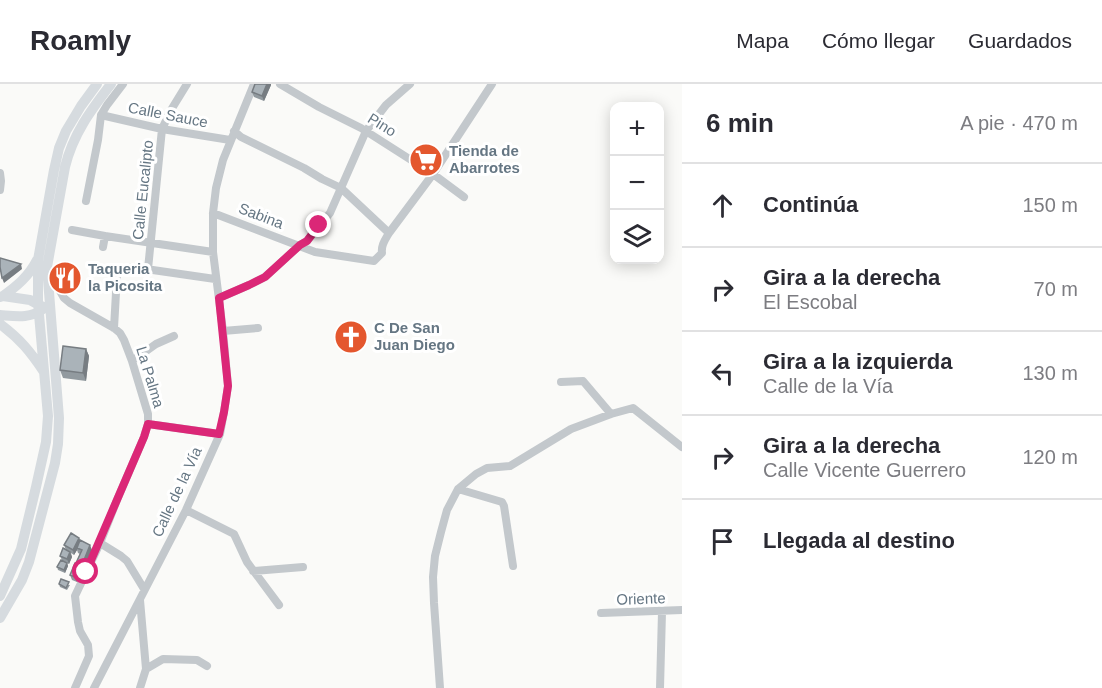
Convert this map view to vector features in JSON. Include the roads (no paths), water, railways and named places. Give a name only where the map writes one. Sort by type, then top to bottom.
[{"type":"main road","points":[[0,596],[21,549],[43,457],[48,416],[42,264],[59,148],[81,106],[107,89]]},
{"type":"main road","points":[[1,297],[42,264]]},
{"type":"main road","points":[[1,297],[25,299],[44,308]]},
{"type":"main road","points":[[0,315],[22,316],[44,308]]},
{"type":"main road","points":[[0,618],[29,562],[56,463],[59,418],[44,308]]},
{"type":"main road","points":[[0,324],[29,350],[45,374]]},
{"type":"street","points":[[86,201],[98,141],[100,116],[107,105],[107,89],[123,84]]},
{"type":"street","name":"Calle Eucalipto","points":[[148,269],[162,129],[187,84]]},
{"type":"street","name":"Calle de la Vía","points":[[94,688],[186,510],[219,434],[228,386],[215,279],[213,213],[223,160],[254,84]]},
{"type":"street","name":"Pino","points":[[280,84],[366,131],[464,197]]},
{"type":"street","points":[[219,298],[265,277],[307,241],[330,213],[366,131],[386,105],[410,84]]},
{"type":"street","points":[[234,131],[241,137],[341,188],[389,233],[433,174],[492,84]]},
{"type":"street","name":"Calle Sauce","points":[[100,116],[230,140]]},
{"type":"street","points":[[0,173],[0,190]]},
{"type":"street","name":"Sabina","points":[[213,213],[315,252],[374,261],[382,253],[381,248],[389,233]]},
{"type":"street","points":[[72,230],[213,252]]},
{"type":"street","points":[[103,247],[105,236]]},
{"type":"street","name":"La Palma","points":[[42,264],[64,298],[120,333],[132,361],[148,414],[148,424]]},
{"type":"street","points":[[132,267],[215,279]]},
{"type":"street","points":[[114,328],[117,275]]},
{"type":"street","points":[[223,331],[258,328]]},
{"type":"street","points":[[132,361],[156,344],[174,336]]},
{"type":"street","points":[[561,382],[583,381],[611,414]]},
{"type":"street","points":[[440,688],[433,577],[435,556],[447,510],[458,489],[487,468],[510,466],[571,429],[633,408],[682,447]]},
{"type":"street","points":[[75,688],[89,652],[88,645],[80,631],[75,596],[100,543],[148,424],[219,434]]},
{"type":"street","points":[[458,489],[502,502],[513,566]]},
{"type":"street","points":[[186,510],[234,534],[247,562],[279,605]]},
{"type":"street","points":[[100,543],[126,561],[144,589]]},
{"type":"street","points":[[253,571],[303,567]]},
{"type":"street","points":[[140,599],[146,669],[140,688]]},
{"type":"street","name":"Oriente","points":[[601,613],[682,610]]},
{"type":"street","points":[[660,688],[662,612]]},
{"type":"street","points":[[146,669],[163,659],[197,660],[207,666]]},
{"type":"place","name":"Tienda de Abarrotes","points":[[426,160]]},
{"type":"place","name":"Taqueria la Picosita","points":[[65,278]]},
{"type":"place","name":"C De San Juan Diego","points":[[351,337]]}]
